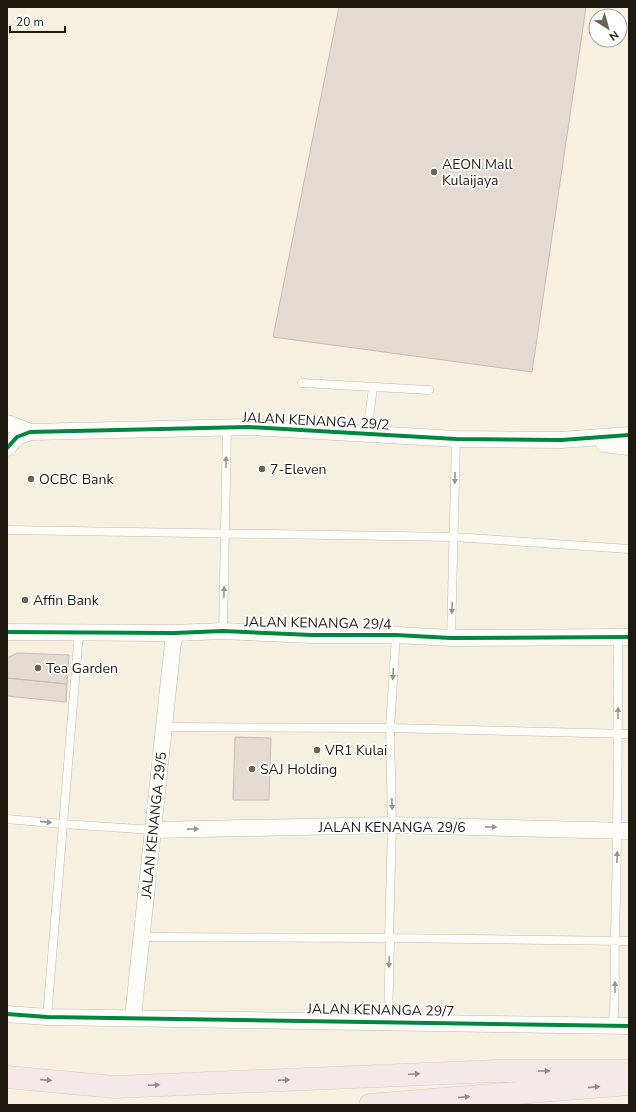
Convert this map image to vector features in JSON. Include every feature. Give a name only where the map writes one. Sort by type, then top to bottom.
[{"type":"highway","points":[[7,1077],[116,1087],[496,1071],[629,1071]]},
{"type":"highway","points":[[370,1105],[629,1084]]},
{"type":"street","points":[[7,422],[30,432]]},
{"type":"street","name":"JALAN KENANGA 29/2","points":[[7,448],[17,437],[30,432],[248,427],[456,439],[561,440],[629,435]]},
{"type":"street","name":"JALAN KENANGA 29/2","points":[[561,440],[629,447]]},
{"type":"street","name":"JALAN KENANGA 29/4","points":[[7,632],[174,633],[223,631],[312,635],[396,635],[451,638],[624,637]]},
{"type":"street","name":"JALAN KENANGA 29/5","points":[[133,1017],[174,633]]},
{"type":"street","name":"JALAN KENANGA 29/6","points":[[154,830],[392,825],[623,830]]},
{"type":"street","name":"JALAN KENANGA 29/7","points":[[7,1014],[47,1017],[133,1017],[621,1026]]},
{"type":"lane","points":[[302,383],[429,390]]},
{"type":"lane","points":[[367,434],[373,387]]},
{"type":"lane","points":[[223,631],[227,428]]},
{"type":"lane","points":[[451,638],[456,439]]},
{"type":"lane","points":[[7,530],[454,537],[629,549]]},
{"type":"lane","points":[[47,1017],[79,632]]},
{"type":"lane","points":[[388,1021],[392,825],[390,728],[396,635]]},
{"type":"lane","points":[[621,1026],[615,998],[615,940],[623,830],[618,734],[624,637]]},
{"type":"lane","points":[[165,727],[390,728],[629,734]]},
{"type":"lane","points":[[7,819],[154,830]]},
{"type":"lane","points":[[142,937],[629,941]]},
{"type":"building","name":"AEON Mall Kulaijaya","points":[[339,7],[586,7],[532,372],[273,337]]},
{"type":"building","name":"Tea Garden","points":[[17,653],[69,655],[67,684],[7,678],[7,658]]},
{"type":"building","points":[[7,678],[67,684],[66,702],[7,696]]},
{"type":"building","name":"SAJ Holding","points":[[235,737],[271,738],[269,800],[233,800]]},
{"type":"cycle path","points":[[7,448],[17,437],[30,432],[248,427],[456,439],[561,440],[629,435]]},
{"type":"cycle path","points":[[7,632],[174,633],[223,631],[312,635],[396,635],[451,638],[629,637]]},
{"type":"cycle path","points":[[7,1014],[47,1017],[629,1026]]},
{"type":"place","name":"AEON Mall Kulaijaya","points":[[434,172]]},
{"type":"place","name":"7-Eleven","points":[[262,469]]},
{"type":"place","name":"OCBC Bank","points":[[31,479]]},
{"type":"place","name":"Affin Bank","points":[[25,600]]},
{"type":"place","name":"Tea Garden","points":[[38,668]]},
{"type":"place","name":"VR1 Kulai","points":[[317,750]]},
{"type":"place","name":"SAJ Holding","points":[[252,769]]}]
